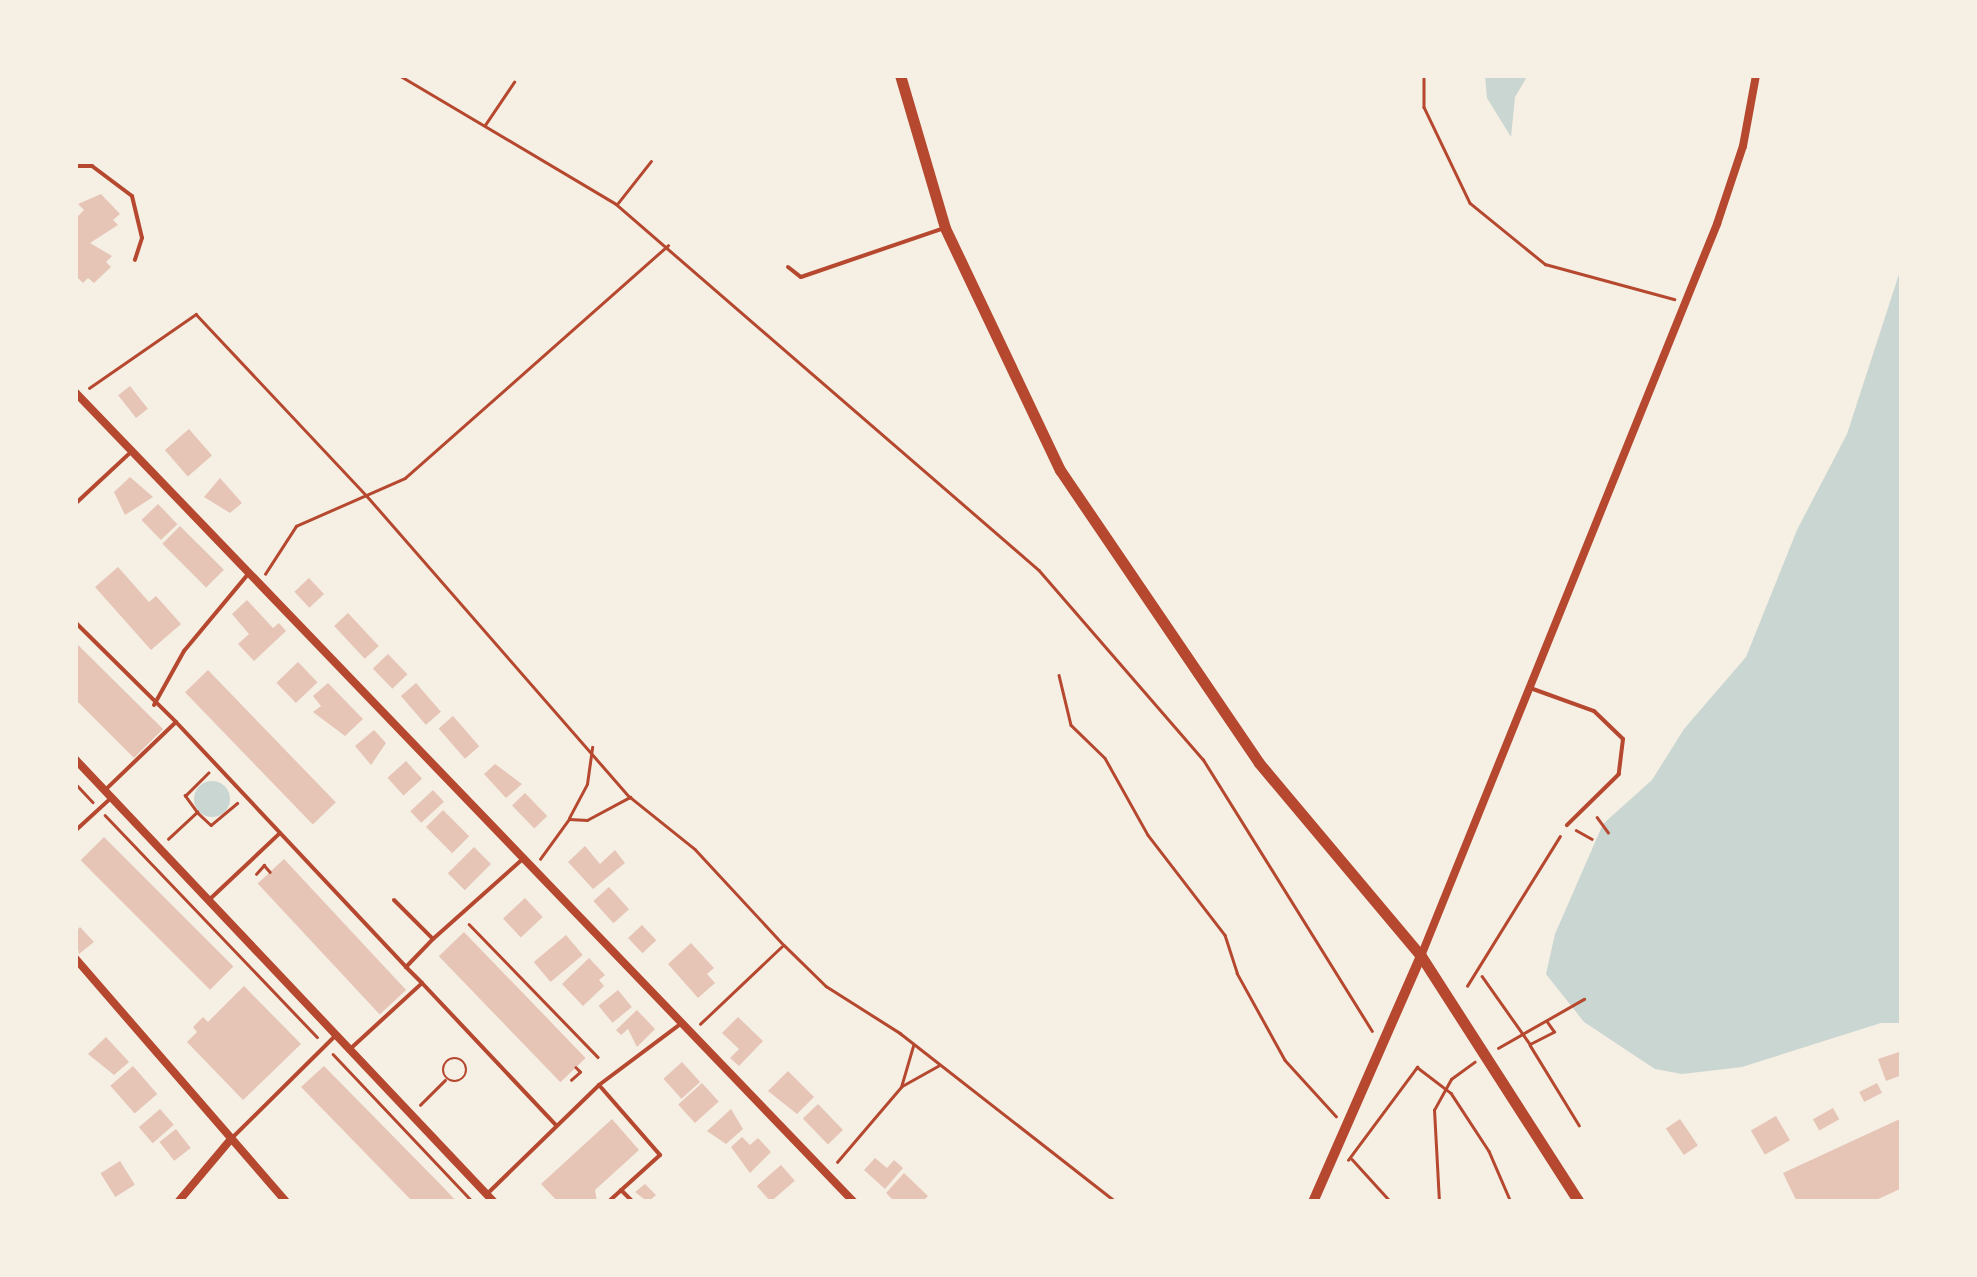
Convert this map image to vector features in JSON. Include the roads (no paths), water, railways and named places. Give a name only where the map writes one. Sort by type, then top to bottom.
[{"type":"main road","points":[[900,75],[945,228],[1060,470],[1120,566],[1259,763],[1420,956],[1579,1202]]},
{"type":"street","points":[[1313,1202],[1378,1041],[1420,956],[1736,173],[1756,75]]},
{"type":"street","points":[[76,394],[524,858],[678,1026],[854,1202]]},
{"type":"street","points":[[75,759],[206,902],[490,1198]]},
{"type":"street","points":[[75,958],[286,1202]]},
{"type":"street","points":[[178,1202],[231,1139]]},
{"type":"lane","points":[[75,166],[92,166],[132,196],[142,238],[135,260]]},
{"type":"lane","points":[[788,267],[802,277],[945,228]]},
{"type":"lane","points":[[75,504],[132,452]]},
{"type":"lane","points":[[154,705],[184,650],[250,573]]},
{"type":"lane","points":[[75,622],[154,705],[176,722],[556,1124]]},
{"type":"lane","points":[[1526,686],[1594,711],[1623,739],[1618,774],[1567,825]]},
{"type":"lane","points":[[75,831],[176,722]]},
{"type":"lane","points":[[206,902],[280,833]]},
{"type":"lane","points":[[406,967],[452,920],[524,858]]},
{"type":"lane","points":[[394,900],[433,939]]},
{"type":"lane","points":[[349,1050],[422,984]]},
{"type":"lane","points":[[490,1198],[556,1124],[678,1026]]},
{"type":"lane","points":[[231,1139],[335,1036]]},
{"type":"lane","points":[[599,1086],[660,1155],[608,1202]]},
{"type":"lane","points":[[621,1190],[633,1202]]},
{"type":"lane","points":[[143,1202],[158,1202]]}]
